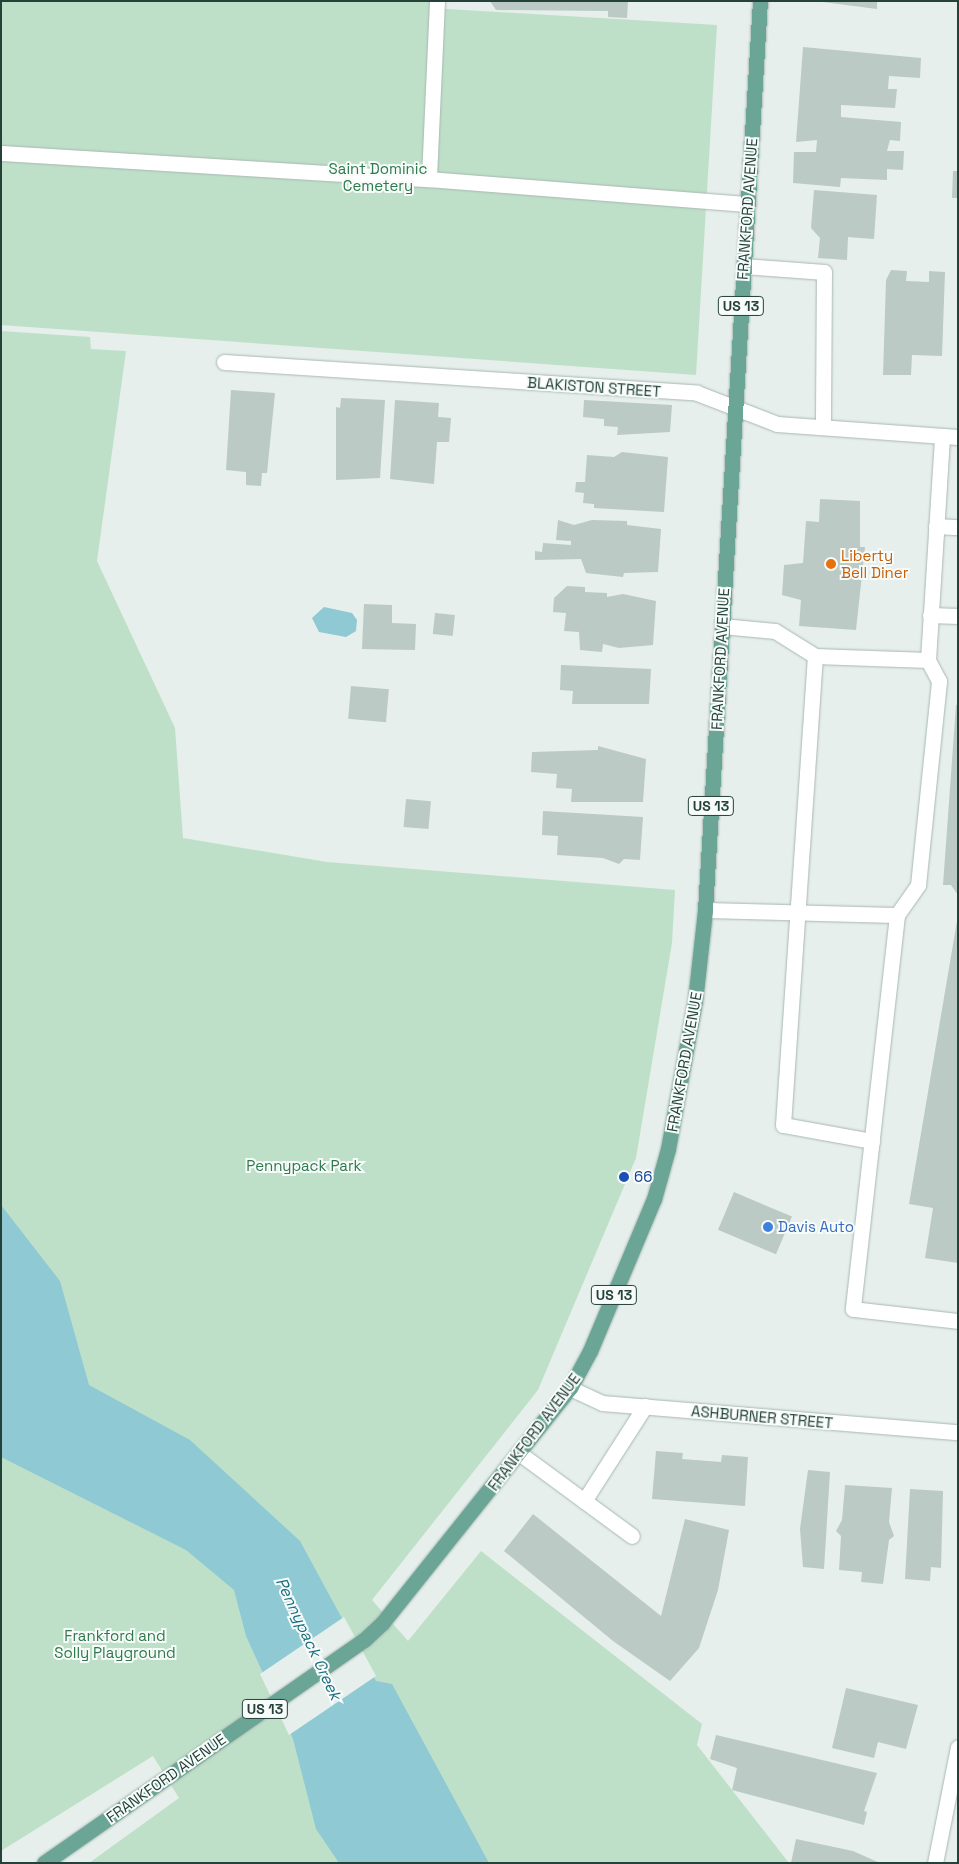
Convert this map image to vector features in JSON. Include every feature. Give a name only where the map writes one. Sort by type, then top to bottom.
[{"type":"main road","name":"FRANKFORD AVENUE","points":[[44,1863],[364,1640],[395,1609],[570,1388],[590,1351],[660,1183],[695,1000],[705,910],[760,1]]},
{"type":"street","points":[[429,179],[437,1]]},
{"type":"street","points":[[1,153],[429,179],[748,204]]},
{"type":"street","points":[[744,266],[824,272],[823,427]]},
{"type":"street","name":"BLAKISTON STREET","points":[[224,362],[697,393],[777,424],[958,437]]},
{"type":"street","points":[[942,436],[928,660],[939,681],[918,885],[897,915],[853,1309],[958,1321]]},
{"type":"street","points":[[936,526],[958,527]]},
{"type":"street","points":[[930,615],[958,616]]},
{"type":"street","points":[[722,626],[775,631],[815,656],[928,660]]},
{"type":"street","points":[[815,656],[801,913],[783,1125],[872,1141]]},
{"type":"street","points":[[705,910],[897,915]]},
{"type":"street","name":"ASHBURNER STREET","points":[[570,1388],[602,1403],[958,1432]]},
{"type":"street","points":[[584,1501],[644,1406]]},
{"type":"street","points":[[519,1453],[632,1536]]},
{"type":"street","points":[[936,1863],[947,1788],[958,1747]]},
{"type":"green space","name":"Saint Dominic Cemetery","points":[[1,1],[431,1],[431,8],[717,25],[696,375],[1,325]]},
{"type":"green space","name":"Pennypack Park","points":[[1,331],[90,337],[91,349],[126,351],[97,561],[175,728],[183,838],[327,862],[675,890],[672,943],[636,1158],[538,1390],[372,1600],[408,1641],[481,1551],[702,1724],[697,1745],[789,1863],[89,1863],[179,1798],[153,1756],[1,1851]]},
{"type":"water","points":[[324,607],[352,613],[357,620],[356,631],[346,637],[319,632],[312,618]]},
{"type":"water","name":"Pennypack Creek","points":[[1,1205],[60,1281],[89,1385],[190,1440],[300,1541],[376,1681],[392,1684],[489,1863],[339,1863],[316,1829],[293,1739],[246,1636],[234,1590],[186,1550],[1,1457]]},
{"type":"pier","points":[[344,1617],[376,1676],[289,1735],[260,1674]]},
{"type":"building","points":[[490,1],[628,1],[627,18],[608,17],[608,11],[496,10]]},
{"type":"building","points":[[815,1],[877,1],[877,9]]},
{"type":"building","points":[[803,47],[921,58],[920,78],[889,76],[888,89],[897,89],[895,108],[841,105],[841,117],[901,122],[900,141],[890,140],[887,151],[904,151],[903,170],[887,169],[887,180],[841,178],[840,187],[793,183],[794,152],[816,152],[817,140],[796,142]]},
{"type":"building","points":[[953,171],[958,171],[958,198],[952,198]]},
{"type":"building","points":[[814,190],[877,195],[874,239],[848,237],[847,260],[818,258],[820,238],[811,228]]},
{"type":"building","points":[[891,270],[907,271],[906,281],[929,282],[929,271],[945,272],[942,356],[912,355],[911,375],[883,375],[886,280]]},
{"type":"building","points":[[231,390],[275,393],[267,473],[262,473],[261,486],[246,485],[246,472],[226,470]]},
{"type":"building","points":[[341,398],[385,400],[380,478],[336,480],[336,407],[340,408]]},
{"type":"building","points":[[395,400],[439,403],[438,417],[451,418],[449,442],[437,442],[434,484],[390,479]]},
{"type":"building","points":[[584,400],[672,405],[670,432],[617,435],[618,427],[604,426],[604,419],[583,417]]},
{"type":"building","points":[[622,452],[668,457],[664,512],[594,508],[594,504],[583,503],[584,493],[575,492],[576,482],[585,482],[587,455],[614,457]]},
{"type":"building","name":"Liberty Bell Diner","points":[[820,499],[860,501],[860,547],[865,547],[856,630],[799,626],[801,600],[782,595],[784,565],[803,563],[806,521],[819,522]]},
{"type":"building","points":[[558,520],[574,525],[592,520],[627,521],[627,525],[661,529],[658,572],[624,573],[623,577],[586,573],[581,559],[535,560],[535,551],[542,552],[543,543],[571,545],[571,541],[556,540]]},
{"type":"building","points":[[567,586],[585,587],[585,592],[607,593],[607,597],[623,594],[656,601],[653,645],[619,648],[603,644],[602,652],[580,650],[579,632],[564,631],[566,613],[553,612],[554,598]]},
{"type":"building","points":[[364,604],[392,605],[392,623],[416,624],[415,650],[362,649]]},
{"type":"building","points":[[435,613],[455,615],[453,636],[433,634]]},
{"type":"building","points":[[561,665],[651,669],[649,704],[572,704],[573,691],[560,690]]},
{"type":"building","points":[[351,686],[389,689],[386,722],[348,719]]},
{"type":"building","points":[[956,705],[958,705],[958,895],[951,885],[943,885]]},
{"type":"building","points":[[598,746],[646,759],[643,802],[571,802],[572,789],[556,788],[557,774],[531,772],[532,752],[598,750]]},
{"type":"building","points":[[406,799],[431,801],[428,829],[404,827]]},
{"type":"building","points":[[543,811],[643,817],[640,860],[624,859],[619,864],[603,858],[557,855],[558,836],[542,835]]},
{"type":"building","points":[[958,915],[958,1263],[925,1258],[933,1208],[909,1204]]},
{"type":"building","points":[[734,1192],[792,1217],[776,1254],[718,1230]]},
{"type":"building","points":[[656,1451],[683,1453],[682,1459],[721,1462],[722,1455],[748,1457],[745,1506],[652,1499]]},
{"type":"building","points":[[808,1470],[830,1472],[824,1569],[803,1567],[800,1529]]},
{"type":"building","points":[[845,1485],[892,1488],[889,1522],[894,1536],[889,1540],[883,1584],[861,1582],[862,1572],[839,1570],[841,1536],[836,1531],[842,1520]]},
{"type":"building","points":[[910,1489],[943,1491],[941,1568],[931,1567],[930,1581],[905,1579]]},
{"type":"building","points":[[533,1514],[661,1616],[685,1519],[729,1530],[718,1590],[699,1648],[670,1681],[613,1641],[504,1551]]},
{"type":"building","points":[[846,1688],[918,1705],[906,1749],[878,1742],[874,1758],[832,1748]]},
{"type":"building","points":[[716,1735],[877,1773],[864,1811],[867,1812],[864,1825],[732,1790],[737,1768],[710,1759]]},
{"type":"building","points":[[796,1839],[853,1851],[880,1863],[791,1863]]},
{"type":"place","name":"Liberty Bell Diner","points":[[831,564]]},
{"type":"place","name":"66","points":[[624,1177]]},
{"type":"place","name":"Davis Auto","points":[[768,1227]]},
{"type":"park label","name":"Frankford and Solly Playground","points":[[115,1644]]}]
